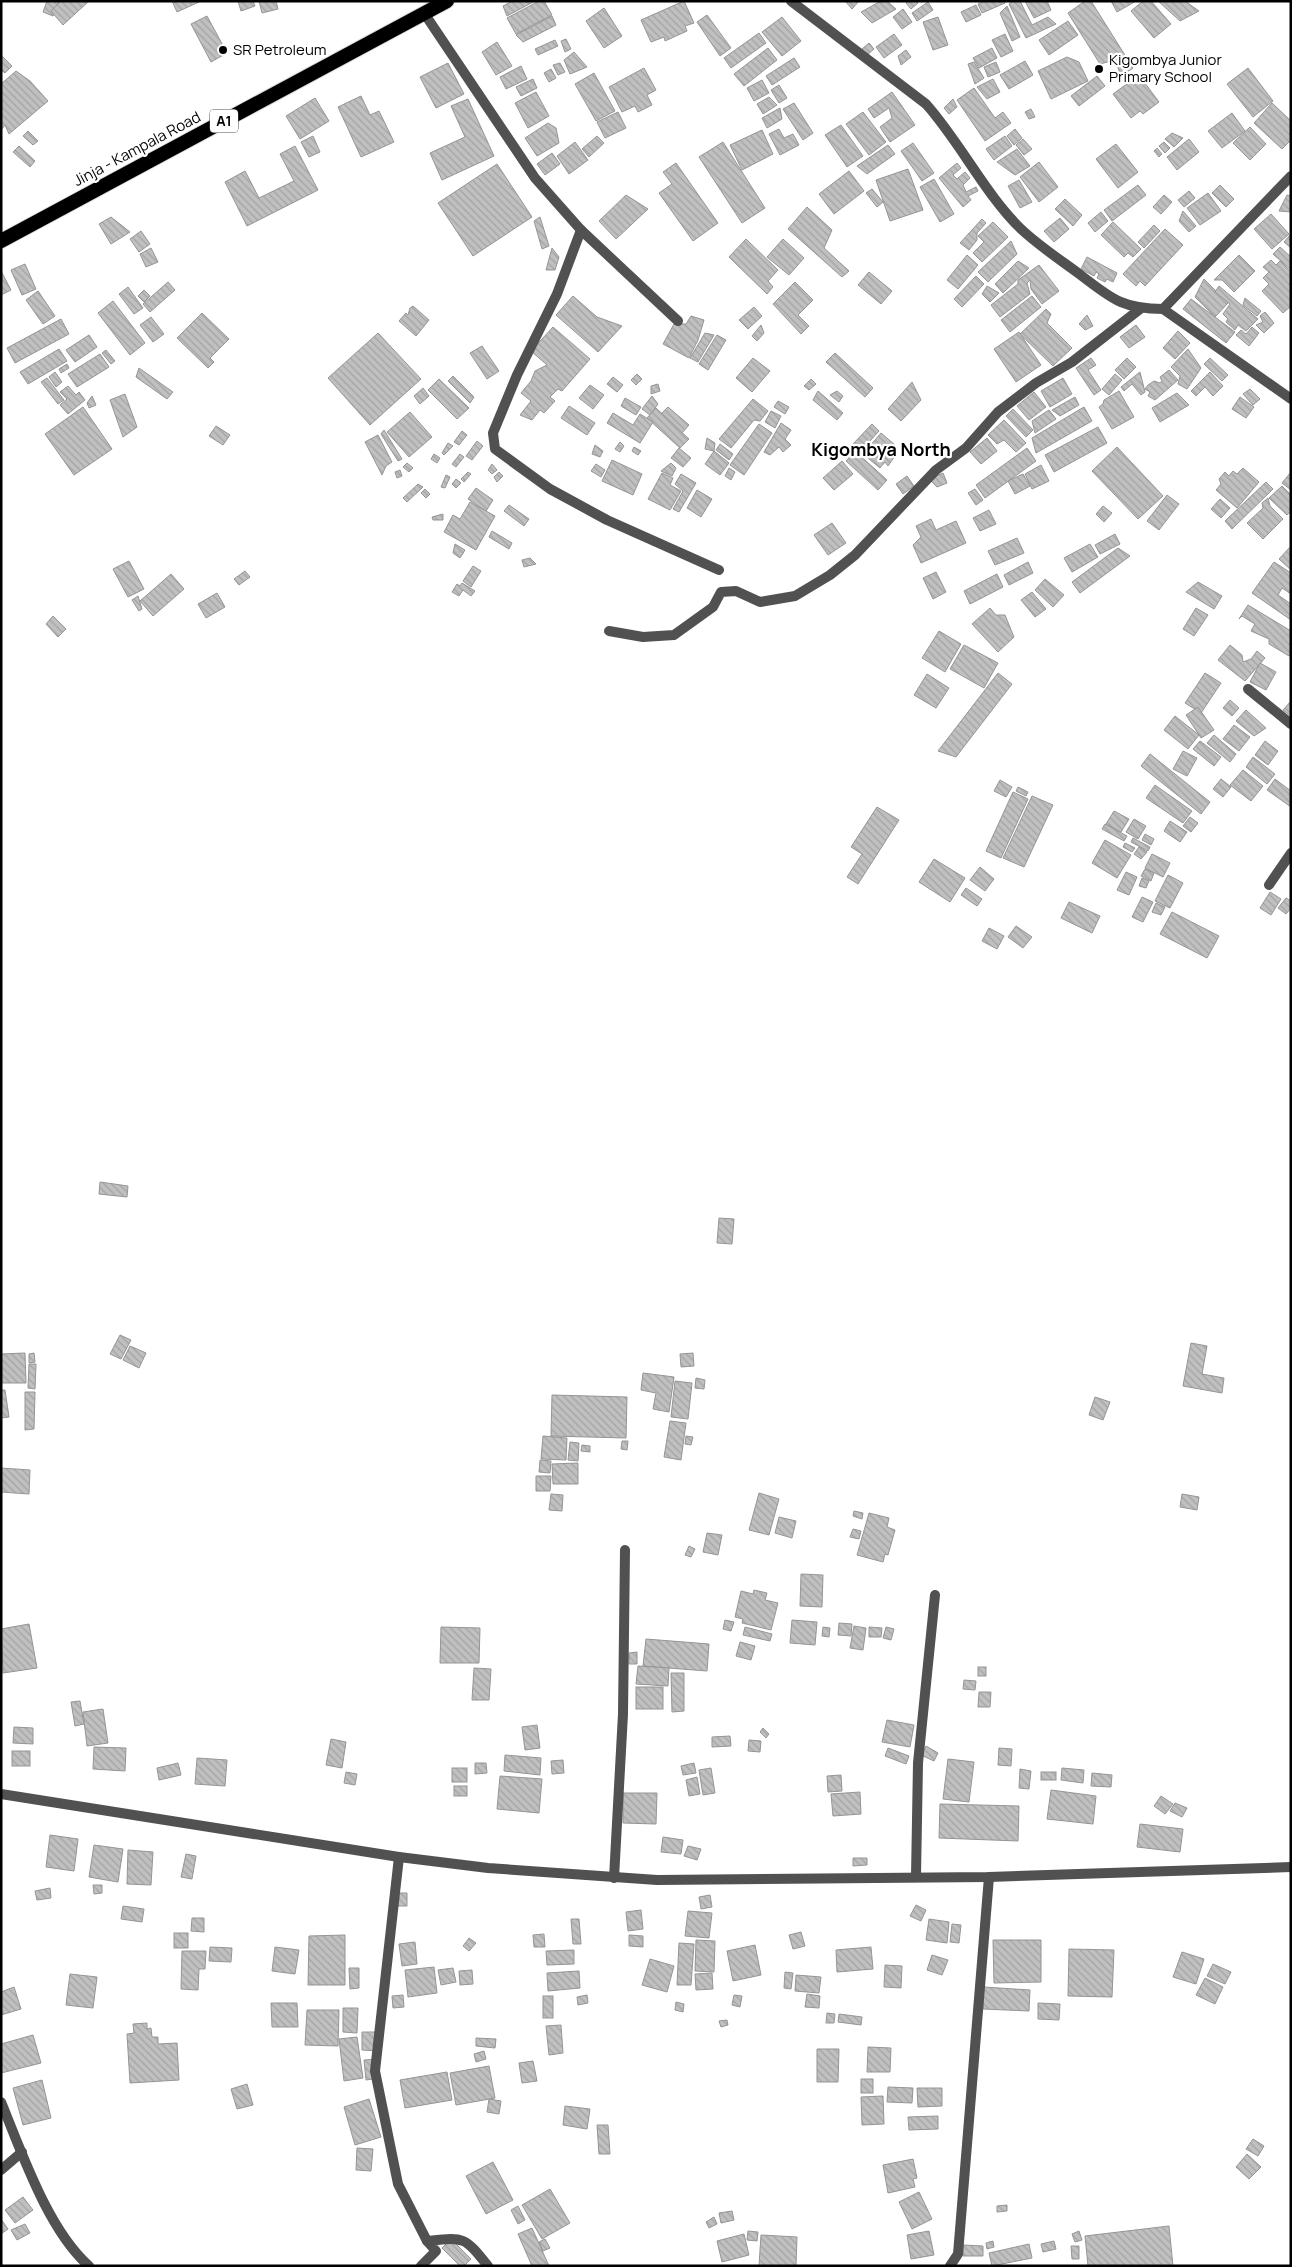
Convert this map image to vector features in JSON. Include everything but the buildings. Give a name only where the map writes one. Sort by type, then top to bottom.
[{"type":"highway","name":"Jinja - Kampala Road","points":[[1,241],[447,1]]},
{"type":"street","points":[[791,1],[926,104],[944,124],[988,188],[1020,228],[1109,297],[1127,306],[1140,309],[1163,309],[1291,399]]},
{"type":"street","points":[[424,13],[520,156],[581,230],[678,321]]},
{"type":"street","points":[[1163,309],[1291,176]]},
{"type":"street","points":[[581,230],[557,294],[517,375],[493,433],[495,449],[550,489],[591,511],[719,570]]},
{"type":"street","points":[[609,631],[643,637],[674,635],[713,607],[721,592],[736,591],[760,602],[795,596],[823,580],[855,555],[936,470],[966,448],[998,412],[1036,383],[1072,362],[1140,309]]},
{"type":"street","points":[[1248,690],[1291,724]]},
{"type":"street","points":[[1269,885],[1291,853]]},
{"type":"street","points":[[614,1878],[623,1714],[625,1550]]},
{"type":"street","points":[[916,1876],[918,1763],[935,1595]]},
{"type":"street","points":[[1,1794],[399,1857],[488,1868],[614,1878],[657,1880],[916,1876],[989,1877],[1291,1867]]},
{"type":"street","points":[[399,1857],[375,2071],[398,2184],[426,2242],[436,2251],[421,2266]]},
{"type":"street","points":[[950,2266],[958,2254],[989,1877]]},
{"type":"street","points":[[1,2102],[22,2152],[60,2231],[89,2266]]},
{"type":"street","points":[[1,2170],[22,2152]]},
{"type":"street","points":[[426,2242],[455,2238],[465,2240],[488,2266]]},
{"type":"place","name":"SR Petroleum","points":[[223,50]]},
{"type":"place","name":"Kigombya Junior Primary School","points":[[1099,69]]},
{"type":"district","name":"Kigombya North","points":[[881,450]]}]
